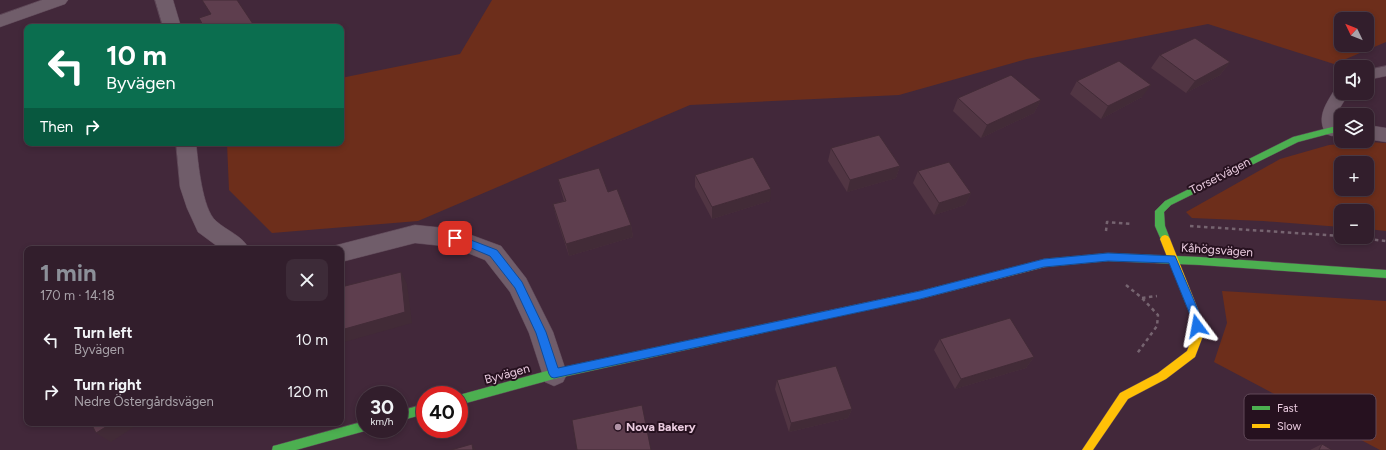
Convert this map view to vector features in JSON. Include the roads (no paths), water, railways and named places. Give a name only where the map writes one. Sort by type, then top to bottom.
[{"type":"street","points":[[0,21],[59,0]]},
{"type":"street","points":[[164,0],[171,24]]},
{"type":"street","name":"Torsetvägen","points":[[1172,259],[1160,226],[1159,211],[1168,203],[1296,139],[1334,130]]},
{"type":"street","points":[[1374,133],[1386,135]]},
{"type":"street","points":[[186,146],[191,187],[206,226],[234,246]]},
{"type":"street","points":[[344,251],[415,234],[455,238],[493,253],[518,285],[541,332],[554,374]]},
{"type":"street","name":"Byvägen","points":[[468,398],[554,374],[920,295],[1044,263],[1112,257],[1172,259]]},
{"type":"street","name":"Kåhögsvägen","points":[[1087,450],[1124,396],[1162,376],[1190,354],[1198,336],[1196,317],[1172,259],[1386,274]]},
{"type":"street","points":[[277,450],[356,428]]},
{"type":"lane","points":[[1374,74],[1386,72]]},
{"type":"lane","name":"Torsetvägen","points":[[1334,124],[1330,111],[1337,100]]},
{"type":"place","name":"Nova Bakery","points":[[618,427]]}]
